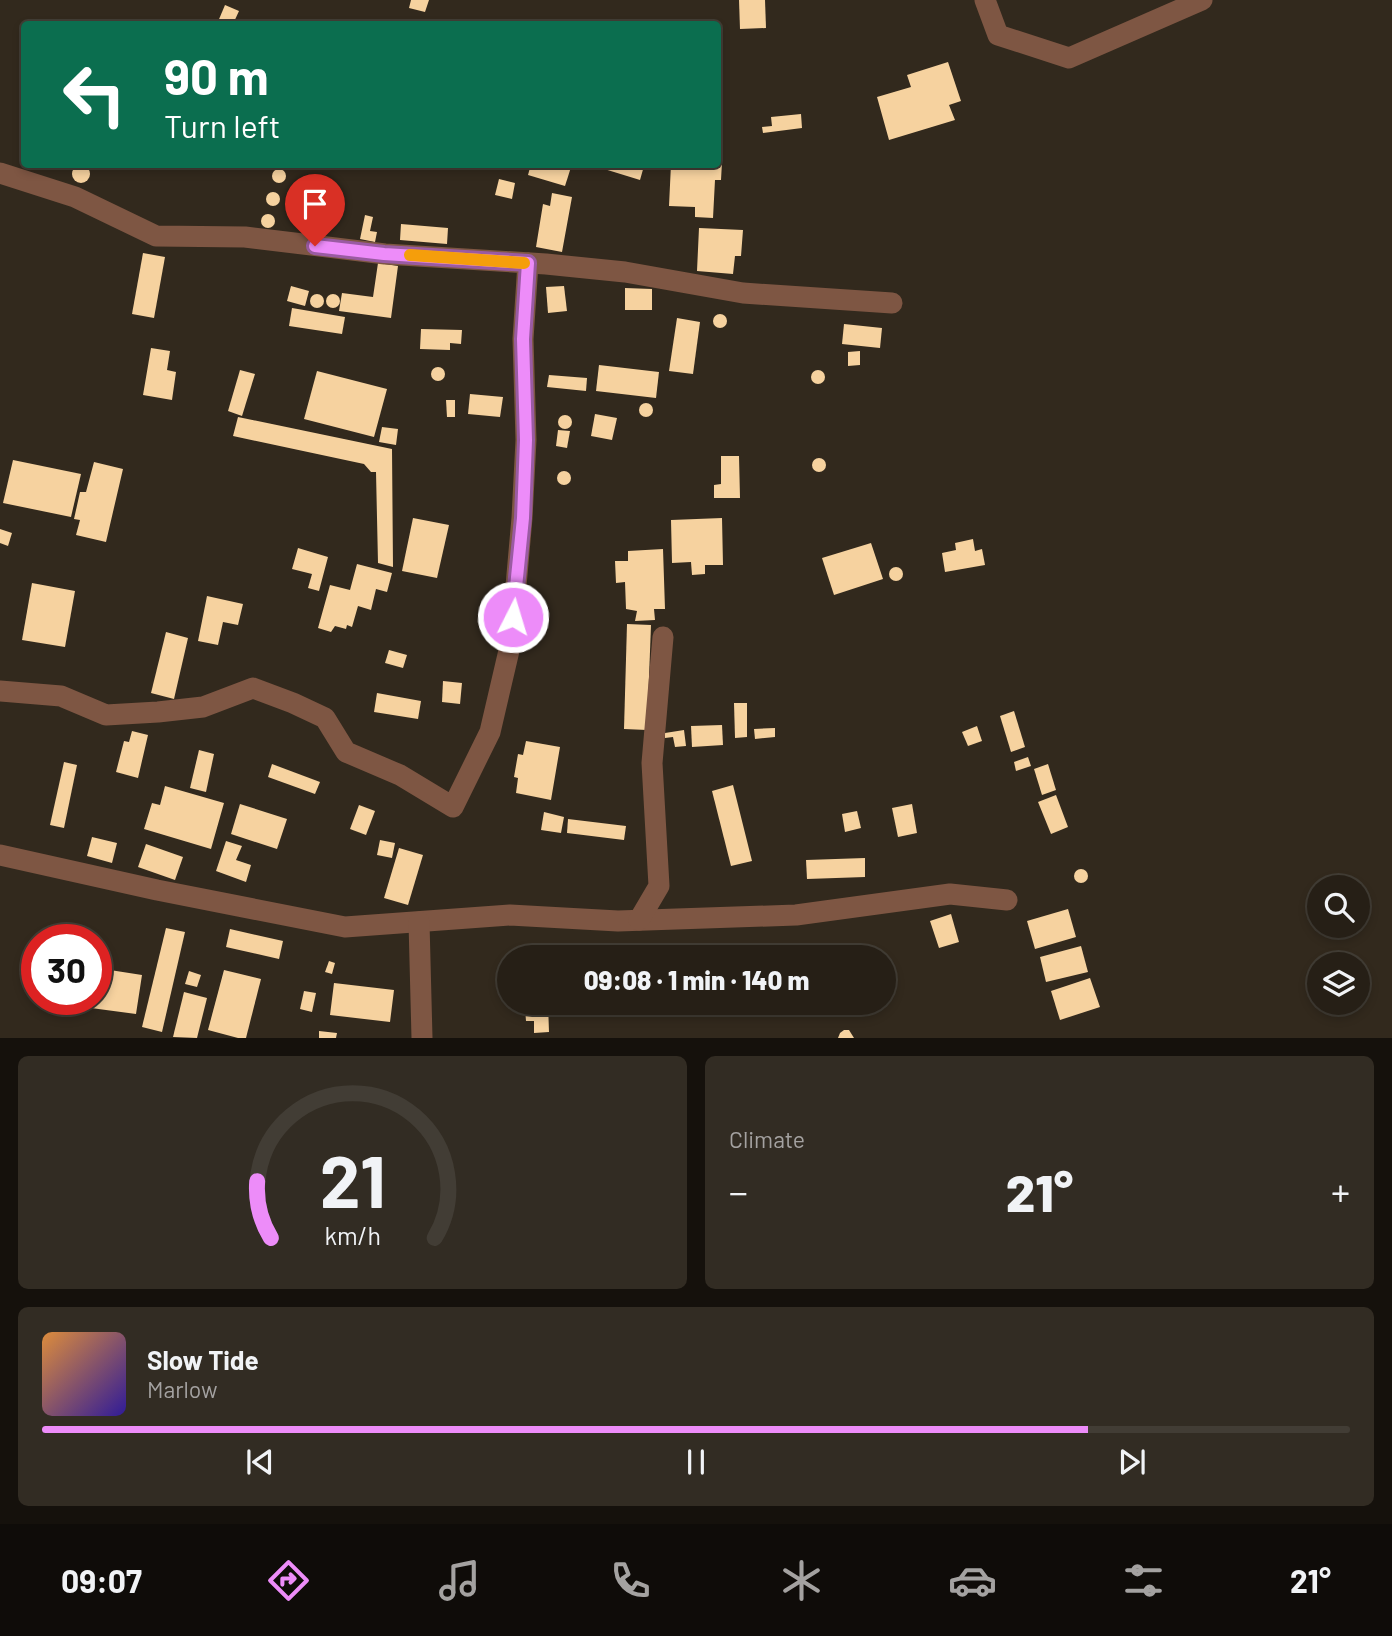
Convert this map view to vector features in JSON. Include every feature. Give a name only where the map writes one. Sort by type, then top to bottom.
[{"type":"street","points":[[985,0],[998,35],[1069,58],[1202,0]]},
{"type":"street","points":[[0,173],[75,197],[156,236],[245,237],[384,254],[625,272],[744,293],[892,303]]},
{"type":"street","points":[[0,691],[61,696],[106,715],[203,707],[253,688],[325,718],[346,752],[400,775],[453,807],[491,732],[511,642],[523,518],[526,453],[523,339],[528,263]]},
{"type":"street","points":[[639,920],[659,886],[652,763],[663,637]]},
{"type":"street","points":[[0,855],[157,890],[345,927],[510,915],[618,921],[796,915],[950,894],[1007,900]]},
{"type":"street","points":[[419,922],[422,1038]]},
{"type":"building","points":[[411,0],[429,0],[425,12],[409,8]]},
{"type":"building","points":[[739,0],[765,0],[766,28],[740,29]]},
{"type":"building","points":[[225,5],[239,11],[234,21],[218,21]]},
{"type":"building","points":[[948,62],[961,101],[949,105],[955,120],[889,140],[877,97],[911,87],[907,75]]},
{"type":"building","points":[[801,114],[802,128],[763,133],[762,127],[772,126],[771,117]]},
{"type":"building","points":[[722,162],[721,180],[715,180],[713,218],[695,217],[695,207],[669,206],[671,168],[721,168]]},
{"type":"building","points":[[75,168],[87,168],[87,180],[81,183],[75,180],[72,174]]},
{"type":"building","points":[[530,168],[571,168],[565,186],[528,175]]},
{"type":"building","points":[[601,168],[643,168],[640,180]]},
{"type":"building","points":[[276,169],[282,169],[286,176],[282,183],[276,183],[272,179],[272,173]]},
{"type":"building","points":[[499,179],[515,183],[512,199],[495,195]]},
{"type":"building","points":[[270,192],[276,192],[280,199],[276,206],[270,206],[266,202],[266,196]]},
{"type":"building","points":[[552,193],[572,197],[562,252],[536,247],[543,204],[550,206]]},
{"type":"building","points":[[308,195],[314,195],[318,202],[314,209],[308,209],[304,205],[304,199]]},
{"type":"building","points":[[265,214],[271,214],[275,221],[271,228],[265,228],[261,224],[261,218]]},
{"type":"building","points":[[307,214],[323,217],[320,231],[304,227]]},
{"type":"building","points":[[365,215],[373,217],[370,231],[377,232],[375,242],[360,239]]},
{"type":"building","points":[[401,224],[448,228],[447,244],[400,240]]},
{"type":"building","points":[[699,228],[743,230],[741,256],[735,256],[733,274],[697,271]]},
{"type":"building","points":[[143,253],[165,257],[154,318],[132,314]]},
{"type":"building","points":[[378,263],[398,266],[391,318],[339,311],[342,293],[373,297]]},
{"type":"building","points":[[291,286],[309,291],[305,306],[287,301]]},
{"type":"building","points":[[564,286],[567,311],[548,313],[546,287]]},
{"type":"building","points":[[625,288],[652,289],[652,310],[625,310]]},
{"type":"building","points":[[314,294],[320,294],[324,301],[320,308],[314,308],[310,304],[310,298]]},
{"type":"building","points":[[330,294],[336,294],[340,301],[336,308],[330,308],[326,304],[326,298]]},
{"type":"building","points":[[292,308],[345,317],[342,334],[289,326]]},
{"type":"building","points":[[717,314],[723,314],[727,321],[723,328],[717,328],[713,324],[713,318]]},
{"type":"building","points":[[677,318],[700,322],[693,374],[669,371]]},
{"type":"building","points":[[844,324],[882,328],[880,348],[842,344]]},
{"type":"building","points":[[421,329],[462,330],[461,344],[450,343],[450,350],[420,349]]},
{"type":"building","points":[[151,348],[170,351],[167,370],[176,372],[172,400],[143,395]]},
{"type":"building","points":[[860,351],[860,365],[848,366],[848,352]]},
{"type":"building","points":[[599,365],[659,372],[656,398],[596,391]]},
{"type":"building","points":[[435,367],[441,367],[445,374],[441,381],[435,381],[431,377],[431,371]]},
{"type":"building","points":[[240,370],[255,374],[242,416],[228,411]]},
{"type":"building","points":[[815,370],[821,370],[825,377],[821,384],[815,384],[811,380],[811,374]]},
{"type":"building","points":[[317,371],[387,389],[374,437],[304,419]]},
{"type":"building","points":[[549,375],[587,378],[586,391],[547,387]]},
{"type":"building","points":[[470,394],[503,397],[500,417],[468,414]]},
{"type":"building","points":[[446,400],[455,400],[455,417],[447,417]]},
{"type":"building","points":[[643,403],[649,403],[653,410],[649,417],[643,417],[639,413],[639,407]]},
{"type":"building","points":[[595,414],[617,418],[612,440],[591,436]]},
{"type":"building","points":[[562,415],[568,415],[572,422],[568,429],[562,429],[558,425],[558,419]]},
{"type":"building","points":[[238,417],[392,449],[393,567],[378,563],[376,472],[371,472],[364,464],[233,436]]},
{"type":"building","points":[[382,427],[398,429],[396,445],[379,442]]},
{"type":"building","points":[[558,430],[570,431],[567,448],[556,446]]},
{"type":"building","points":[[721,456],[739,456],[740,498],[714,498],[714,485],[721,484]]},
{"type":"building","points":[[816,458],[822,458],[826,465],[822,472],[816,472],[812,468],[812,462]]},
{"type":"building","points":[[13,460],[81,474],[71,517],[3,503]]},
{"type":"building","points":[[94,462],[123,469],[106,542],[76,535],[80,520],[74,519],[80,492],[86,492]]},
{"type":"building","points":[[561,471],[567,471],[571,478],[567,485],[561,485],[557,481],[557,475]]},
{"type":"building","points":[[413,518],[449,525],[437,578],[402,571]]},
{"type":"building","points":[[722,518],[723,565],[705,565],[705,574],[692,575],[691,562],[672,563],[671,520]]},
{"type":"building","points":[[0,529],[12,533],[8,546],[0,543]]},
{"type":"building","points":[[973,539],[975,551],[982,549],[985,565],[945,572],[942,553],[956,550],[955,543]]},
{"type":"building","points":[[871,543],[883,579],[834,595],[822,558]]},
{"type":"building","points":[[298,548],[328,557],[319,591],[308,588],[312,574],[292,569]]},
{"type":"building","points":[[663,549],[665,609],[654,609],[655,620],[635,621],[637,611],[626,609],[625,582],[616,583],[615,561],[628,561],[628,551]]},
{"type":"building","points":[[357,564],[392,573],[387,592],[376,589],[371,610],[358,606],[352,627],[347,625],[346,629],[335,626],[331,632],[318,628],[330,585],[350,590]]},
{"type":"building","points":[[893,567],[899,567],[903,574],[899,581],[893,581],[889,577],[889,571]]},
{"type":"building","points":[[32,583],[75,591],[65,647],[22,640]]},
{"type":"building","points":[[207,596],[243,604],[238,625],[223,622],[218,645],[198,641]]},
{"type":"building","points":[[627,624],[651,625],[647,730],[624,729]]},
{"type":"building","points":[[166,632],[188,638],[174,699],[151,693]]},
{"type":"building","points":[[389,650],[407,655],[403,668],[385,663]]},
{"type":"building","points":[[443,681],[462,683],[460,704],[442,702]]},
{"type":"building","points":[[377,693],[421,701],[418,719],[374,712]]},
{"type":"building","points":[[734,703],[747,703],[747,737],[735,738]]},
{"type":"building","points":[[1014,711],[1025,747],[1011,752],[1000,716]]},
{"type":"building","points":[[722,725],[723,745],[692,747],[691,726]]},
{"type":"building","points":[[977,726],[982,741],[968,746],[962,732]]},
{"type":"building","points":[[775,728],[775,737],[755,739],[754,729]]},
{"type":"building","points":[[684,730],[686,746],[675,747],[673,737],[665,738],[665,733]]},
{"type":"building","points":[[132,731],[148,735],[138,778],[116,772],[124,741],[129,742]]},
{"type":"building","points":[[526,741],[560,747],[551,800],[516,793],[518,778],[514,777],[518,754],[523,755]]},
{"type":"building","points":[[199,750],[214,754],[206,792],[190,788]]},
{"type":"building","points":[[1028,757],[1031,766],[1016,771],[1014,762]]},
{"type":"building","points":[[64,762],[77,765],[64,828],[50,825]]},
{"type":"building","points":[[272,764],[320,782],[315,794],[268,777]]},
{"type":"building","points":[[1048,764],[1056,790],[1042,795],[1034,769]]},
{"type":"building","points":[[733,785],[752,861],[731,866],[712,791]]},
{"type":"building","points":[[165,786],[224,803],[211,849],[144,829],[152,803],[160,805]]},
{"type":"building","points":[[1056,795],[1068,827],[1051,834],[1038,802]]},
{"type":"building","points":[[240,804],[287,819],[277,849],[231,834]]},
{"type":"building","points":[[912,804],[917,833],[898,837],[892,808]]},
{"type":"building","points":[[359,805],[375,811],[366,835],[350,829]]},
{"type":"building","points":[[857,811],[861,828],[845,832],[842,814]]},
{"type":"building","points":[[544,812],[564,817],[561,833],[541,830]]},
{"type":"building","points":[[568,819],[626,826],[624,840],[567,833]]},
{"type":"building","points":[[92,837],[117,843],[112,863],[87,856]]},
{"type":"building","points":[[380,840],[395,843],[392,858],[377,855]]},
{"type":"building","points":[[226,841],[242,846],[236,860],[251,865],[246,882],[216,871]]},
{"type":"building","points":[[146,844],[183,857],[175,880],[138,867]]},
{"type":"building","points":[[399,848],[423,855],[408,905],[384,898]]},
{"type":"building","points":[[865,858],[865,877],[807,879],[806,860]]},
{"type":"building","points":[[1078,869],[1084,869],[1088,876],[1084,883],[1078,883],[1074,879],[1074,873]]},
{"type":"building","points":[[1068,909],[1076,937],[1035,949],[1027,921]]},
{"type":"building","points":[[951,914],[959,942],[939,948],[930,921]]},
{"type":"building","points":[[166,928],[185,932],[162,1032],[142,1027]]},
{"type":"building","points":[[230,929],[283,941],[279,959],[226,947]]},
{"type":"building","points":[[1081,946],[1088,972],[1046,982],[1040,957]]},
{"type":"building","points":[[329,961],[335,963],[332,974],[325,972]]},
{"type":"building","points":[[112,970],[142,975],[136,1014],[112,1011]]},
{"type":"building","points":[[224,970],[261,979],[246,1038],[208,1030]]},
{"type":"building","points":[[189,971],[201,975],[197,987],[185,984]]},
{"type":"building","points":[[1090,978],[1100,1007],[1060,1020],[1051,991]]},
{"type":"building","points":[[334,983],[394,990],[390,1022],[330,1015]]},
{"type":"building","points":[[304,991],[316,993],[312,1012],[300,1009]]},
{"type":"building","points":[[184,992],[207,998],[197,1038],[173,1037]]},
{"type":"building","points":[[526,1015],[548,1015],[549,1032],[534,1033],[534,1021],[526,1021]]},
{"type":"building","points":[[844,1030],[849,1030],[854,1038],[838,1038]]},
{"type":"building","points":[[319,1031],[337,1033],[336,1038],[319,1038]]},
{"type":"slow traffic","points":[[410,255],[524,263]]},
{"type":"route","points":[[315,246],[384,254],[528,263],[523,339],[526,440],[523,518],[513,617]]}]
